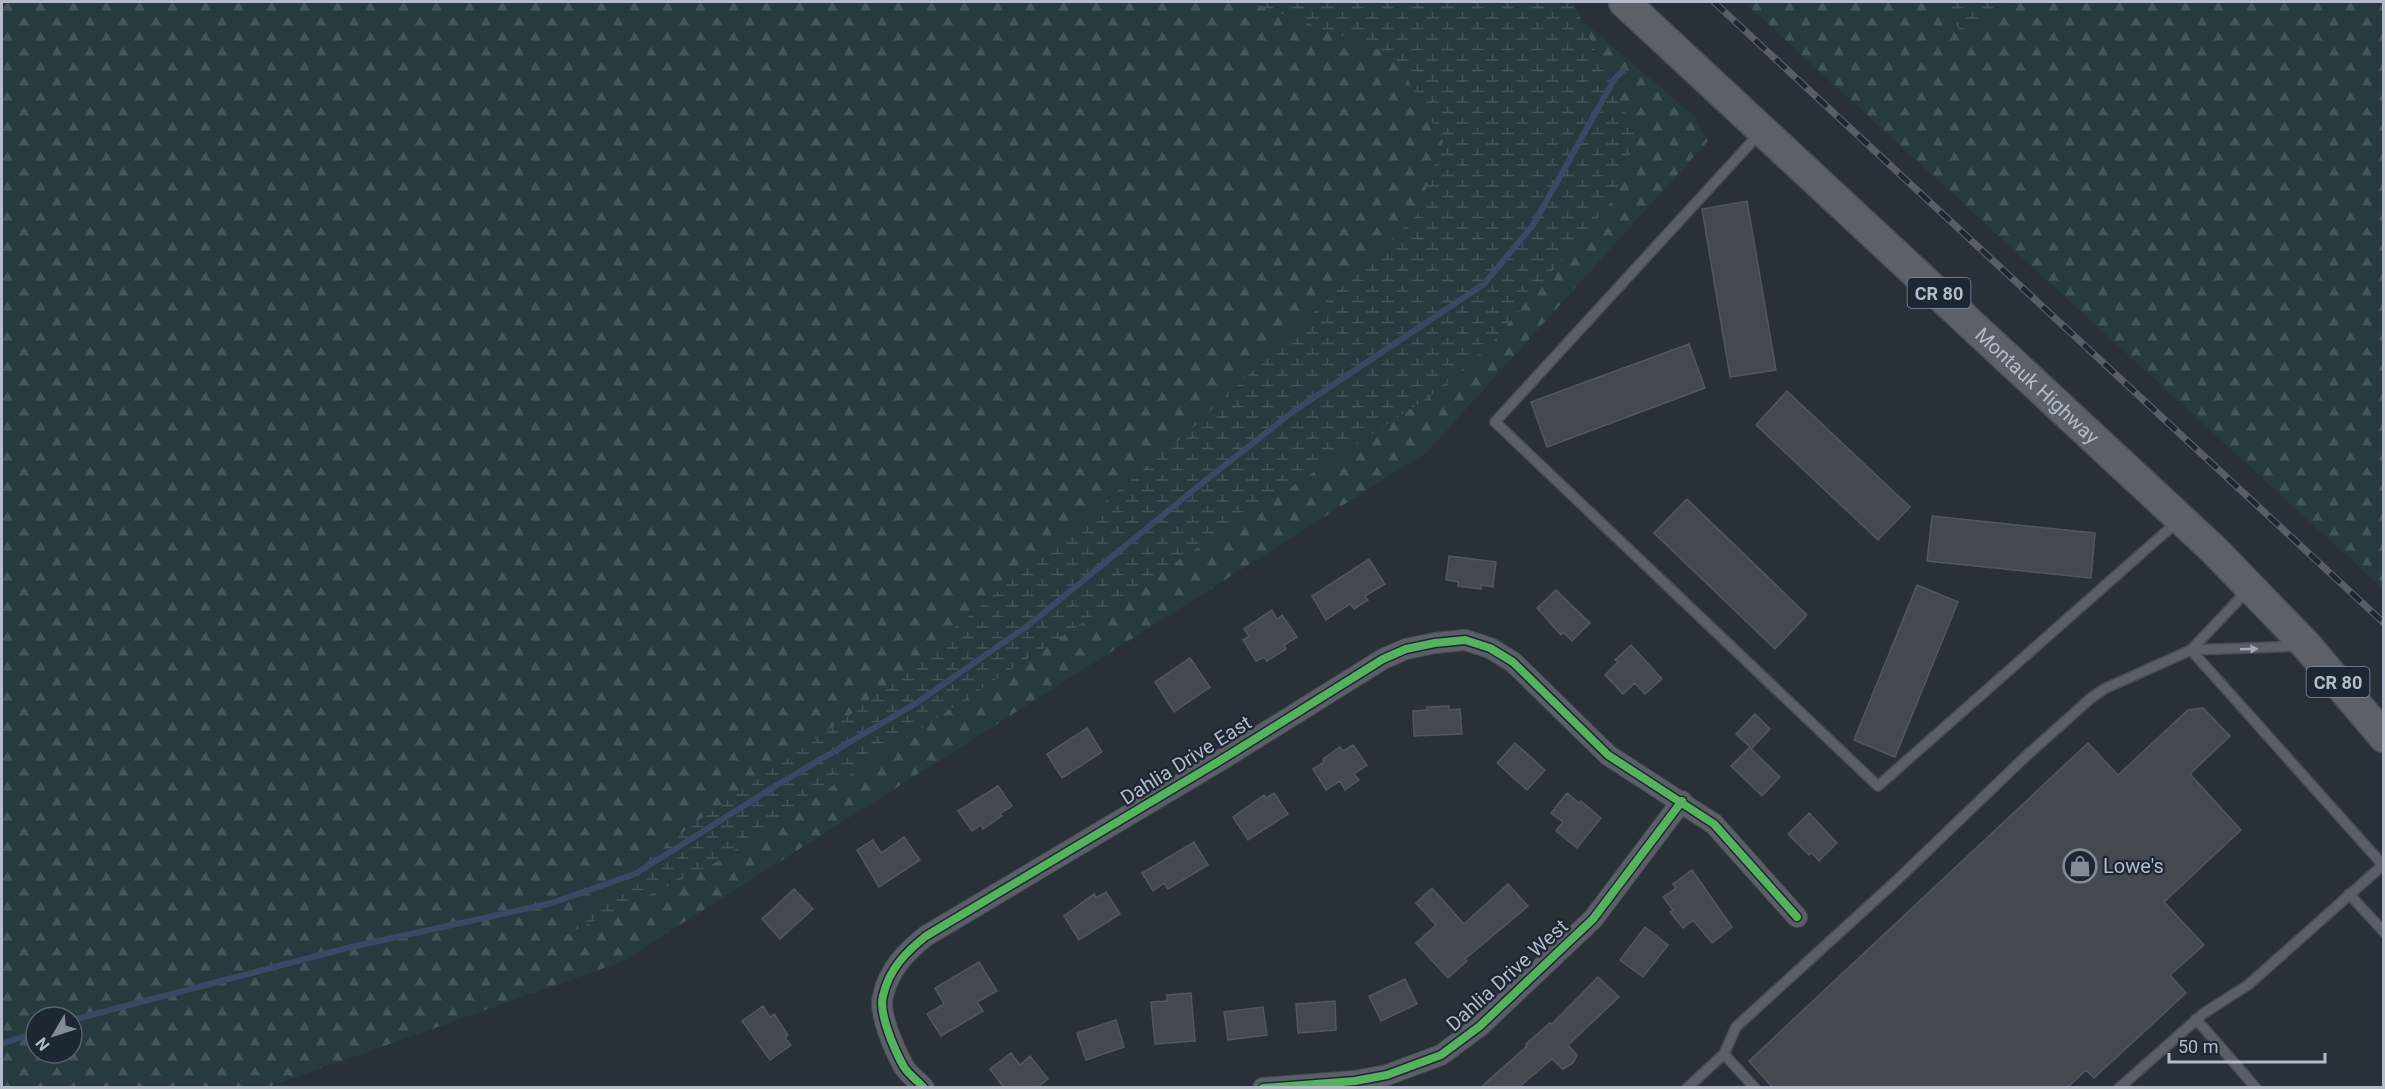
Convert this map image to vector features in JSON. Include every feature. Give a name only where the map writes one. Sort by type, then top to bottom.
[{"type":"main road","name":"Montauk Highway","points":[[1624,2],[2181,519],[2307,646],[2384,737]]},
{"type":"street","name":"Dahlia Drive East","points":[[924,1088],[905,1069],[887,1029],[882,998],[891,972],[906,952],[926,936],[1383,659],[1406,649],[1435,643],[1465,640],[1490,648],[1513,662],[1608,755],[1682,801],[1714,824],[1797,916]]},
{"type":"street","name":"Dahlia Drive West","points":[[1263,1088],[1355,1081],[1387,1075],[1441,1055],[1480,1026],[1593,920],[1682,801]]},
{"type":"lane","points":[[1762,130],[1495,422],[1878,786],[2181,519]]},
{"type":"lane","points":[[2191,650],[2251,587]]},
{"type":"lane","points":[[1687,1088],[1724,1054],[1736,1027],[2091,698],[2104,689],[2191,650],[2307,646]]},
{"type":"lane","points":[[2119,1088],[2196,1020],[2248,985],[2383,864],[2191,650]]},
{"type":"lane","points":[[2349,894],[2384,932]]},
{"type":"lane","points":[[2196,1020],[2256,1088]]},
{"type":"lane","points":[[1724,1054],[1755,1088]]},
{"type":"green space","points":[[2,2],[1560,2],[1695,117],[1708,141],[1427,452],[621,962],[268,1087],[2,1088]]},
{"type":"green space","points":[[1250,2],[1573,2],[1637,138],[1612,201],[1490,345],[1435,393],[710,866],[557,939],[692,825],[858,709],[1187,433],[1417,215],[1443,141],[1393,55]]},
{"type":"green space","points":[[1744,2],[2383,2],[2383,589]]},
{"type":"green space","points":[[1946,2],[2021,2],[1961,34]]},
{"type":"building","points":[[1747,201],[1776,370],[1730,377],[1702,209]]},
{"type":"building","points":[[1689,344],[1705,388],[1547,447],[1531,402]]},
{"type":"building","points":[[1787,391],[1910,507],[1878,540],[1756,425]]},
{"type":"building","points":[[1687,499],[1807,615],[1775,649],[1654,533]]},
{"type":"building","points":[[1932,516],[2095,533],[2091,578],[1927,561]]},
{"type":"building","points":[[1449,556],[1496,562],[1493,587],[1481,585],[1481,589],[1458,586],[1458,582],[1446,580]]},
{"type":"building","points":[[1369,559],[1385,584],[1365,596],[1368,600],[1354,609],[1350,604],[1326,620],[1312,596]]},
{"type":"building","points":[[1917,585],[1958,602],[1895,757],[1854,740]]},
{"type":"building","points":[[1556,590],[1590,623],[1572,641],[1563,632],[1561,635],[1537,608]]},
{"type":"building","points":[[1272,610],[1277,619],[1282,615],[1297,637],[1284,645],[1286,649],[1267,661],[1264,657],[1256,661],[1243,640],[1249,636],[1244,629]]},
{"type":"building","points":[[1631,645],[1662,679],[1645,694],[1635,683],[1623,694],[1605,675],[1618,662],[1615,660]]},
{"type":"building","points":[[1190,658],[1210,687],[1174,712],[1155,682]]},
{"type":"building","points":[[1449,706],[1449,710],[1460,709],[1462,734],[1414,736],[1413,711],[1427,710],[1427,707]]},
{"type":"building","name":"Lowe's","points":[[2203,708],[2230,736],[2190,774],[2241,830],[2164,902],[2204,945],[2170,975],[2186,993],[2094,1078],[2086,1070],[2067,1088],[1773,1088],[1749,1061],[2088,743],[2118,775],[2188,710]]},
{"type":"building","points":[[1755,714],[1770,729],[1751,749],[1780,777],[1762,796],[1731,766],[1750,747],[1736,734]]},
{"type":"building","points":[[1087,728],[1102,752],[1062,778],[1047,754]]},
{"type":"building","points":[[1515,743],[1545,770],[1527,790],[1497,763]]},
{"type":"building","points":[[1353,745],[1367,765],[1354,774],[1359,780],[1345,790],[1340,781],[1326,790],[1313,769],[1340,747],[1343,751]]},
{"type":"building","points":[[998,786],[1012,806],[983,829],[981,825],[972,831],[958,811]]},
{"type":"building","points":[[1274,793],[1288,814],[1248,840],[1233,817],[1264,795],[1266,798]]},
{"type":"building","points":[[1567,793],[1579,803],[1581,801],[1601,818],[1577,848],[1556,831],[1563,822],[1551,813]]},
{"type":"building","points":[[1809,813],[1837,843],[1819,861],[1812,853],[1809,855],[1788,834]]},
{"type":"building","points":[[904,837],[920,860],[879,887],[857,850],[873,840],[881,853]]},
{"type":"building","points":[[1194,842],[1208,865],[1168,889],[1164,883],[1153,891],[1142,873]]},
{"type":"building","points":[[1692,870],[1732,927],[1712,943],[1693,920],[1683,928],[1670,912],[1673,910],[1663,897],[1676,888],[1673,884]]},
{"type":"building","points":[[1508,884],[1528,906],[1465,959],[1467,961],[1448,978],[1416,943],[1436,925],[1416,903],[1432,888],[1464,924]]},
{"type":"building","points":[[794,889],[813,909],[780,939],[762,919]]},
{"type":"building","points":[[1106,892],[1120,914],[1079,940],[1064,916],[1094,894],[1096,898]]},
{"type":"building","points":[[1645,927],[1668,945],[1643,977],[1620,960]]},
{"type":"building","points":[[979,962],[997,991],[977,1002],[983,1011],[941,1036],[927,1014],[944,1004],[935,988]]},
{"type":"building","points":[[1598,977],[1619,997],[1568,1045],[1577,1055],[1573,1063],[1563,1069],[1552,1059],[1518,1088],[1480,1088],[1527,1046],[1526,1044],[1550,1023],[1552,1024]]},
{"type":"building","points":[[1405,979],[1417,1004],[1381,1021],[1369,996]]},
{"type":"building","points":[[1191,993],[1195,1041],[1155,1044],[1151,1002],[1167,1001],[1167,995]]},
{"type":"building","points":[[1335,1001],[1336,1030],[1298,1033],[1296,1004]]},
{"type":"building","points":[[763,1006],[770,1017],[774,1014],[788,1035],[785,1038],[791,1045],[770,1060],[742,1021]]},
{"type":"building","points":[[1263,1007],[1267,1035],[1228,1040],[1224,1012]]},
{"type":"building","points":[[1116,1020],[1124,1047],[1086,1060],[1077,1033]]},
{"type":"building","points":[[1011,1053],[1020,1065],[1030,1056],[1048,1079],[1037,1088],[1004,1088],[990,1069]]},
{"type":"waterway","points":[[84,1017],[347,948],[552,903],[635,874],[777,785],[918,702],[1030,624],[1295,410],[1484,284],[1533,225],[1615,78],[1623,71]]},
{"type":"waterway","points":[[2,1044],[24,1036]]},
{"type":"railway","points":[[1714,2],[2384,623]]},
{"type":"cycle path","points":[[924,1088],[906,1070],[900,1060],[888,1032],[882,1003],[889,977],[905,955],[919,942],[1221,760],[1383,659],[1406,649],[1435,643],[1465,640],[1490,648],[1513,662],[1608,755],[1714,824],[1797,917]]},
{"type":"cycle path","points":[[1263,1088],[1355,1081],[1387,1075],[1441,1055],[1480,1026],[1593,919],[1682,801]]},
{"type":"place","name":"Lowe's","points":[[2080,866]]}]
